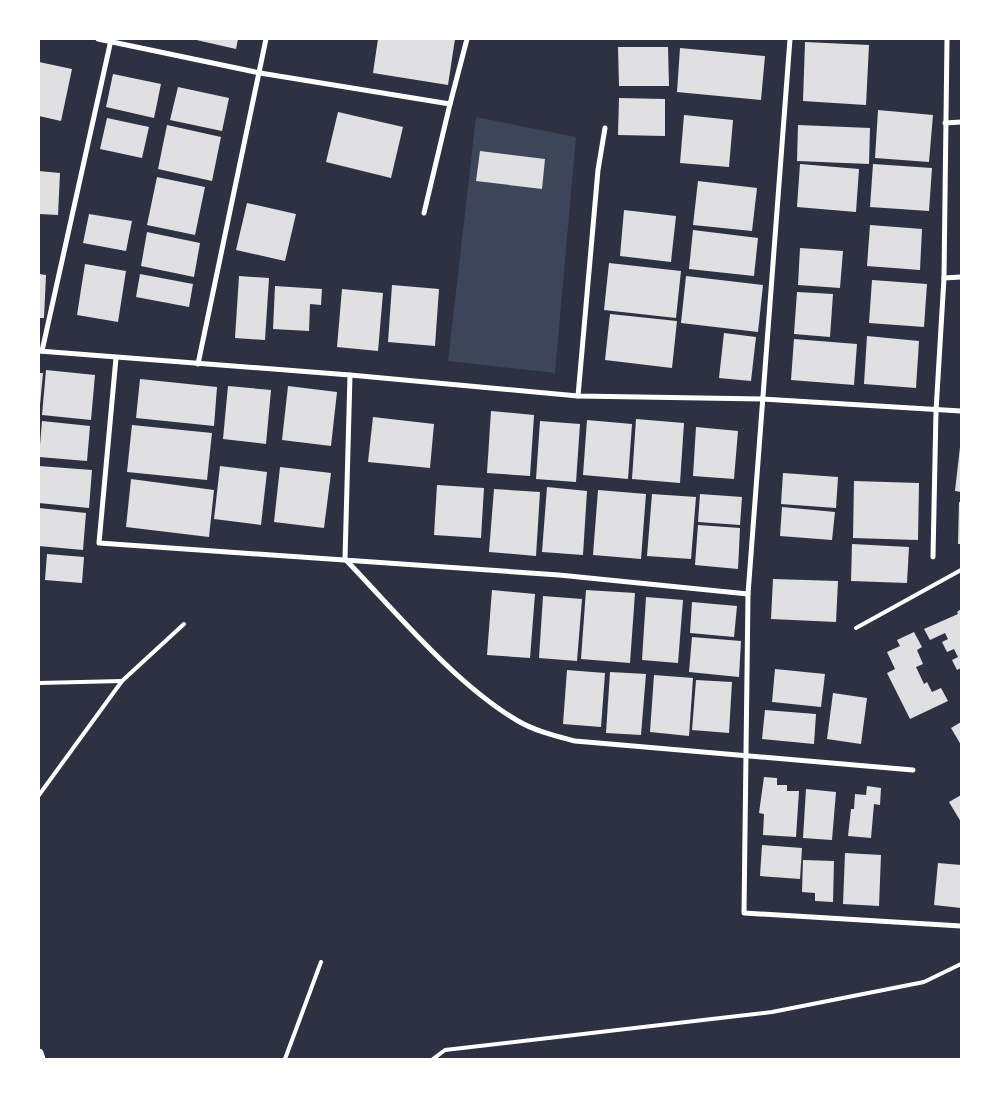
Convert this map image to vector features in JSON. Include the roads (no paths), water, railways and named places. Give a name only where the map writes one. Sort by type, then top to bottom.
[{"type":"street","points":[[98,39],[111,40],[260,73],[450,104]]},
{"type":"street","points":[[198,364],[266,39]]},
{"type":"street","points":[[424,213],[467,39]]},
{"type":"street","points":[[790,39],[748,594],[744,913],[961,926]]},
{"type":"street","points":[[933,556],[936,411],[944,278],[947,39]]},
{"type":"street","points":[[111,40],[40,351],[350,375],[578,396],[762,400],[961,412]]},
{"type":"street","points":[[945,123],[961,122]]},
{"type":"street","points":[[578,396],[598,170],[605,128]]},
{"type":"street","points":[[944,278],[961,277]]},
{"type":"street","points":[[116,358],[99,543],[559,575],[748,594]]},
{"type":"street","points":[[350,375],[345,559],[446,663],[493,704],[518,721],[537,730],[575,741],[913,770]]},
{"type":"street","points":[[39,1053],[41,1059]]},
{"type":"lane","points":[[856,628],[961,570]]},
{"type":"lane","points":[[39,794],[122,682],[184,624]]},
{"type":"lane","points":[[39,683],[122,682]]},
{"type":"lane","points":[[285,1059],[321,962]]},
{"type":"lane","points":[[433,1059],[445,1050],[772,1012],[924,982],[961,964]]}]
